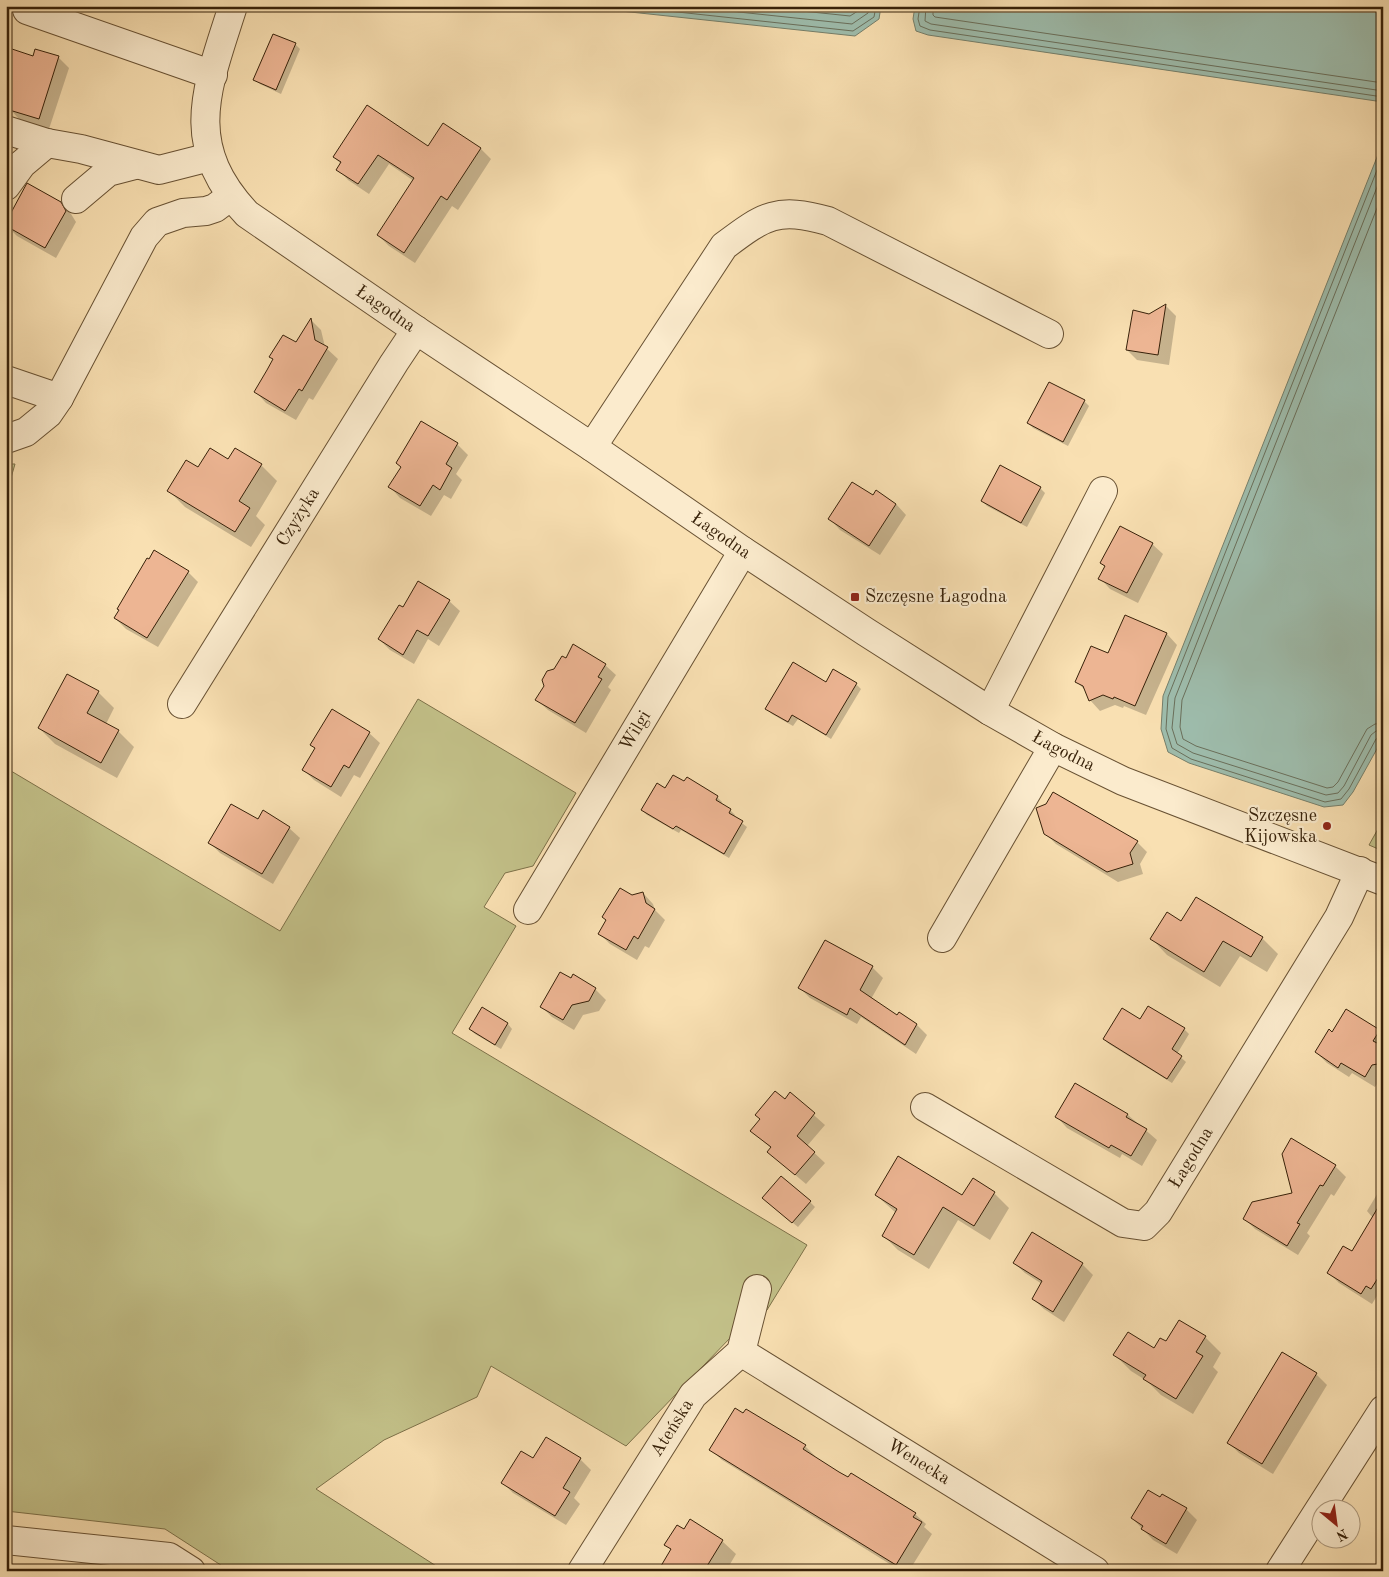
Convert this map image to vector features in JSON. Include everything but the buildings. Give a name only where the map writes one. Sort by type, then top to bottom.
[{"type":"street","name":"Łagodna","points":[[233,6],[213,75],[204,117],[210,157],[216,172],[231,196],[248,214],[743,551],[990,711],[1053,747],[1123,780],[1372,876],[1339,917],[1158,1212],[1144,1226],[1123,1223],[925,1106]]},
{"type":"street","name":"Łagodna","points":[[213,75],[230,52],[252,6]]},
{"type":"street","points":[[27,10],[213,75]]},
{"type":"street","points":[[6,130],[48,143],[81,149],[159,170],[210,157]]},
{"type":"street","points":[[6,186],[22,164],[48,143]]},
{"type":"street","points":[[76,199],[108,172],[135,164]]},
{"type":"street","points":[[6,439],[26,432],[48,414],[59,398],[144,237],[157,222],[183,213],[206,211],[215,208],[231,196]]},
{"type":"street","points":[[592,447],[724,246],[754,223],[779,214],[805,215],[828,221],[1049,334]]},
{"type":"street","name":"Czyżyka","points":[[182,704],[416,330]]},
{"type":"street","points":[[6,380],[59,398]]},
{"type":"street","points":[[990,711],[1103,491]]},
{"type":"street","name":"Wilgi","points":[[528,910],[743,551]]},
{"type":"street","points":[[942,938],[1053,747]]},
{"type":"street","points":[[741,1352],[757,1289]]},
{"type":"street","name":"Ateńska","points":[[582,1571],[693,1395],[741,1352]]},
{"type":"street","name":"Wenecka","points":[[741,1352],[1095,1571]]},
{"type":"street","points":[[1280,1571],[1383,1410]]},
{"type":"street","points":[[6,1540],[169,1557],[191,1571]]},
{"type":"shaded area","points":[[6,464],[15,464],[6,495]]},
{"type":"shaded area","points":[[418,699],[576,793],[533,866],[505,873],[484,907],[516,926],[452,1033],[807,1245],[767,1310],[732,1336],[626,1446],[491,1366],[477,1397],[384,1440],[316,1489],[444,1571],[230,1571],[165,1529],[6,1511],[6,768],[280,931]]},
{"type":"shaded area","points":[[1383,820],[1383,851],[1369,845]]},
{"type":"water","points":[[574,6],[881,6],[879,19],[855,36]]},
{"type":"water","points":[[915,6],[1383,6],[1383,102],[928,35],[916,31],[913,19]]},
{"type":"water","points":[[1383,142],[1383,738],[1353,792],[1343,805],[1324,807],[1189,763],[1168,752],[1161,729],[1163,696]]},
{"type":"place","name":"Szczęsne Łagodna","points":[[855,597]]},
{"type":"place","name":"Szczęsne Kijowska","points":[[1327,826]]}]
